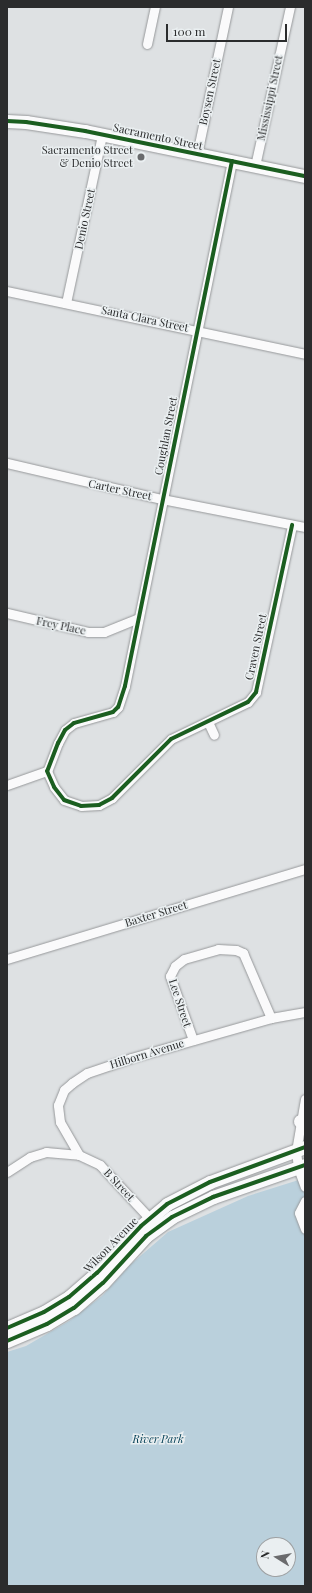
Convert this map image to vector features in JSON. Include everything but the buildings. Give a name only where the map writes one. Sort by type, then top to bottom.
[{"type":"main road","name":"Sacramento Street","points":[[7,121],[26,122],[102,135],[305,176]]},
{"type":"main road","name":"Wilson Avenue","points":[[7,1328],[44,1312],[69,1297],[183,1195],[300,1149]]},
{"type":"main road","name":"Wilson Avenue","points":[[7,1341],[47,1324],[74,1308],[103,1283],[153,1223],[213,1197],[301,1166]]},
{"type":"street","points":[[147,44],[155,7]]},
{"type":"street","name":"Boysen Street","points":[[197,154],[228,7]]},
{"type":"street","name":"Mississippi Street","points":[[255,166],[290,7]]},
{"type":"street","name":"Denio Street","points":[[66,302],[102,135]]},
{"type":"street","name":"Coughlan Street","points":[[46,771],[65,730],[74,723],[113,712],[118,707],[125,686],[232,161]]},
{"type":"street","name":"Santa Clara Street","points":[[7,291],[66,302],[305,354]]},
{"type":"street","name":"Carter Street","points":[[7,463],[162,499],[305,527]]},
{"type":"street","name":"Craven Street","points":[[46,771],[54,788],[64,800],[81,806],[99,805],[112,798],[171,739],[248,702],[256,692],[292,525]]},
{"type":"street","name":"Frey Place","points":[[7,613],[88,632],[104,632],[138,618]]},
{"type":"street","points":[[208,722],[214,736]]},
{"type":"street","points":[[7,785],[46,771]]},
{"type":"street","name":"Baxter Street","points":[[7,959],[305,869]]},
{"type":"street","name":"Lee Street","points":[[193,1040],[170,976],[175,966],[184,959],[216,949],[236,950],[243,953],[271,1018]]},
{"type":"street","name":"Hilborn Avenue","points":[[80,1155],[60,1122],[58,1106],[64,1090],[87,1073],[193,1040],[271,1018],[305,1012]]},
{"type":"street","points":[[305,1099],[300,1149],[305,1188]]},
{"type":"street","name":"B Street","points":[[7,1172],[30,1157],[46,1152],[80,1155],[100,1165],[153,1223]]},
{"type":"street","points":[[305,1201],[299,1213],[305,1229]]},
{"type":"green space","name":"River Park","points":[[305,1178],[305,1586],[7,1586],[7,1352],[26,1346],[69,1321],[102,1296],[130,1265],[168,1232],[248,1196]]},
{"type":"cycle path","points":[[7,121],[26,122],[85,131],[305,176]]},
{"type":"cycle path","points":[[232,161],[125,686],[118,707],[113,712],[74,723],[65,730],[58,743],[47,771],[54,787],[64,800],[81,806],[99,805],[112,798],[171,739],[248,702],[256,692],[292,525]]},
{"type":"cycle path","points":[[7,1328],[44,1312],[69,1297],[97,1273],[141,1226],[167,1204],[210,1182],[305,1147]]},
{"type":"cycle path","points":[[7,1341],[47,1324],[74,1308],[103,1283],[146,1236],[172,1217],[213,1197],[305,1165]]},
{"type":"place","name":"Sacramento Street & Denio Street","points":[[141,157]]}]
